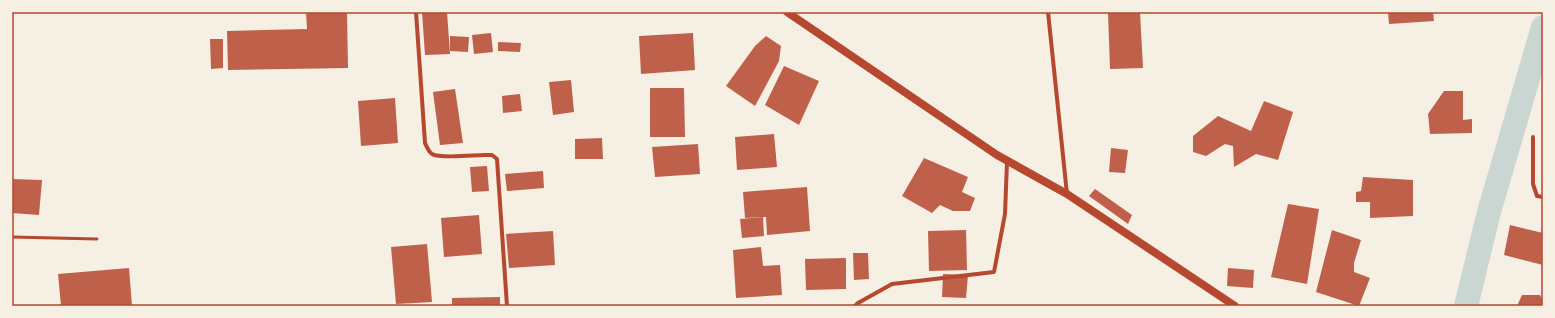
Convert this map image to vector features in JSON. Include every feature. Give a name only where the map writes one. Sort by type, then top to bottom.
[{"type":"main road","points":[[787,12],[997,155],[1067,194],[1235,306]]},
{"type":"street","points":[[416,12],[425,143],[428,150],[438,156],[485,154],[492,155],[497,159],[508,306]]},
{"type":"street","points":[[1048,12],[1067,194]]},
{"type":"street","points":[[1533,137],[1533,184],[1537,196],[1543,197]]},
{"type":"street","points":[[855,306],[892,284],[994,272],[1005,214],[1008,160]]},
{"type":"lane","points":[[12,237],[96,238]]},
{"type":"building","points":[[306,12],[347,12],[348,68],[228,70],[227,31],[307,29]]},
{"type":"building","points":[[422,12],[447,12],[450,54],[425,55]]},
{"type":"building","points":[[1108,12],[1140,12],[1143,68],[1110,69]]},
{"type":"building","points":[[1388,12],[1433,12],[1434,21],[1389,24]]},
{"type":"building","points":[[491,33],[493,52],[474,54],[472,35]]},
{"type":"building","points":[[693,33],[695,70],[641,74],[639,36]]},
{"type":"building","points":[[450,36],[469,37],[468,52],[450,51]]},
{"type":"building","points":[[766,36],[781,46],[779,61],[755,106],[726,86],[755,46]]},
{"type":"building","points":[[210,39],[223,39],[223,68],[211,69]]},
{"type":"building","points":[[498,42],[521,43],[520,52],[498,51]]},
{"type":"building","points":[[784,66],[819,81],[799,125],[765,105]]},
{"type":"building","points":[[571,80],[574,112],[553,115],[549,82]]},
{"type":"building","points":[[650,88],[684,88],[685,137],[650,137]]},
{"type":"building","points":[[455,89],[463,143],[440,145],[433,92]]},
{"type":"building","points":[[1444,91],[1463,91],[1463,120],[1472,119],[1472,133],[1430,134],[1428,114]]},
{"type":"building","points":[[520,94],[522,111],[503,113],[502,96]]},
{"type":"building","points":[[395,98],[398,143],[361,146],[358,101]]},
{"type":"building","points":[[1264,101],[1293,112],[1278,160],[1256,154],[1234,167],[1233,146],[1225,144],[1206,156],[1193,152],[1193,136],[1218,116],[1251,131]]},
{"type":"building","points":[[774,134],[777,167],[737,170],[735,137]]},
{"type":"building","points":[[602,138],[603,159],[575,159],[575,139]]},
{"type":"building","points":[[698,144],[700,174],[655,177],[652,147]]},
{"type":"building","points":[[1111,148],[1128,150],[1125,173],[1109,172]]},
{"type":"building","points":[[924,158],[968,177],[962,192],[975,198],[970,211],[953,211],[940,205],[932,213],[902,196]]},
{"type":"building","points":[[487,166],[489,191],[472,192],[470,167]]},
{"type":"building","points":[[543,171],[544,188],[507,191],[505,174]]},
{"type":"building","points":[[1363,177],[1413,180],[1413,216],[1370,218],[1370,202],[1356,202],[1356,192],[1361,191]]},
{"type":"building","points":[[12,179],[42,180],[39,215],[12,213]]},
{"type":"building","points":[[807,187],[810,231],[767,235],[766,217],[745,218],[743,192]]},
{"type":"building","points":[[1095,189],[1132,215],[1128,224],[1089,196]]},
{"type":"building","points":[[1288,204],[1319,209],[1307,284],[1271,277]]},
{"type":"building","points":[[479,215],[482,254],[444,257],[441,218]]},
{"type":"building","points":[[763,217],[764,236],[742,238],[740,219]]},
{"type":"building","points":[[1510,225],[1543,233],[1543,265],[1504,255]]},
{"type":"building","points":[[966,230],[967,270],[929,271],[928,231]]},
{"type":"building","points":[[1332,230],[1361,240],[1354,263],[1354,272],[1370,278],[1359,306],[1316,292]]},
{"type":"building","points":[[553,231],[555,265],[509,268],[506,234]]},
{"type":"building","points":[[427,244],[432,302],[396,304],[391,247]]},
{"type":"building","points":[[761,247],[763,266],[780,265],[782,295],[736,298],[733,250]]},
{"type":"building","points":[[853,253],[868,253],[869,279],[854,280]]},
{"type":"building","points":[[846,258],[846,289],[806,290],[805,259]]},
{"type":"building","points":[[129,268],[132,306],[61,306],[58,274]]},
{"type":"building","points":[[1228,268],[1254,270],[1253,288],[1227,286]]},
{"type":"building","points":[[943,274],[968,275],[966,298],[942,297]]},
{"type":"building","points":[[1522,295],[1540,295],[1543,301],[1543,306],[1517,306]]},
{"type":"building","points":[[500,297],[500,306],[452,306],[452,298]]},
{"type":"waterway","points":[[1466,306],[1489,212],[1543,27]]}]
